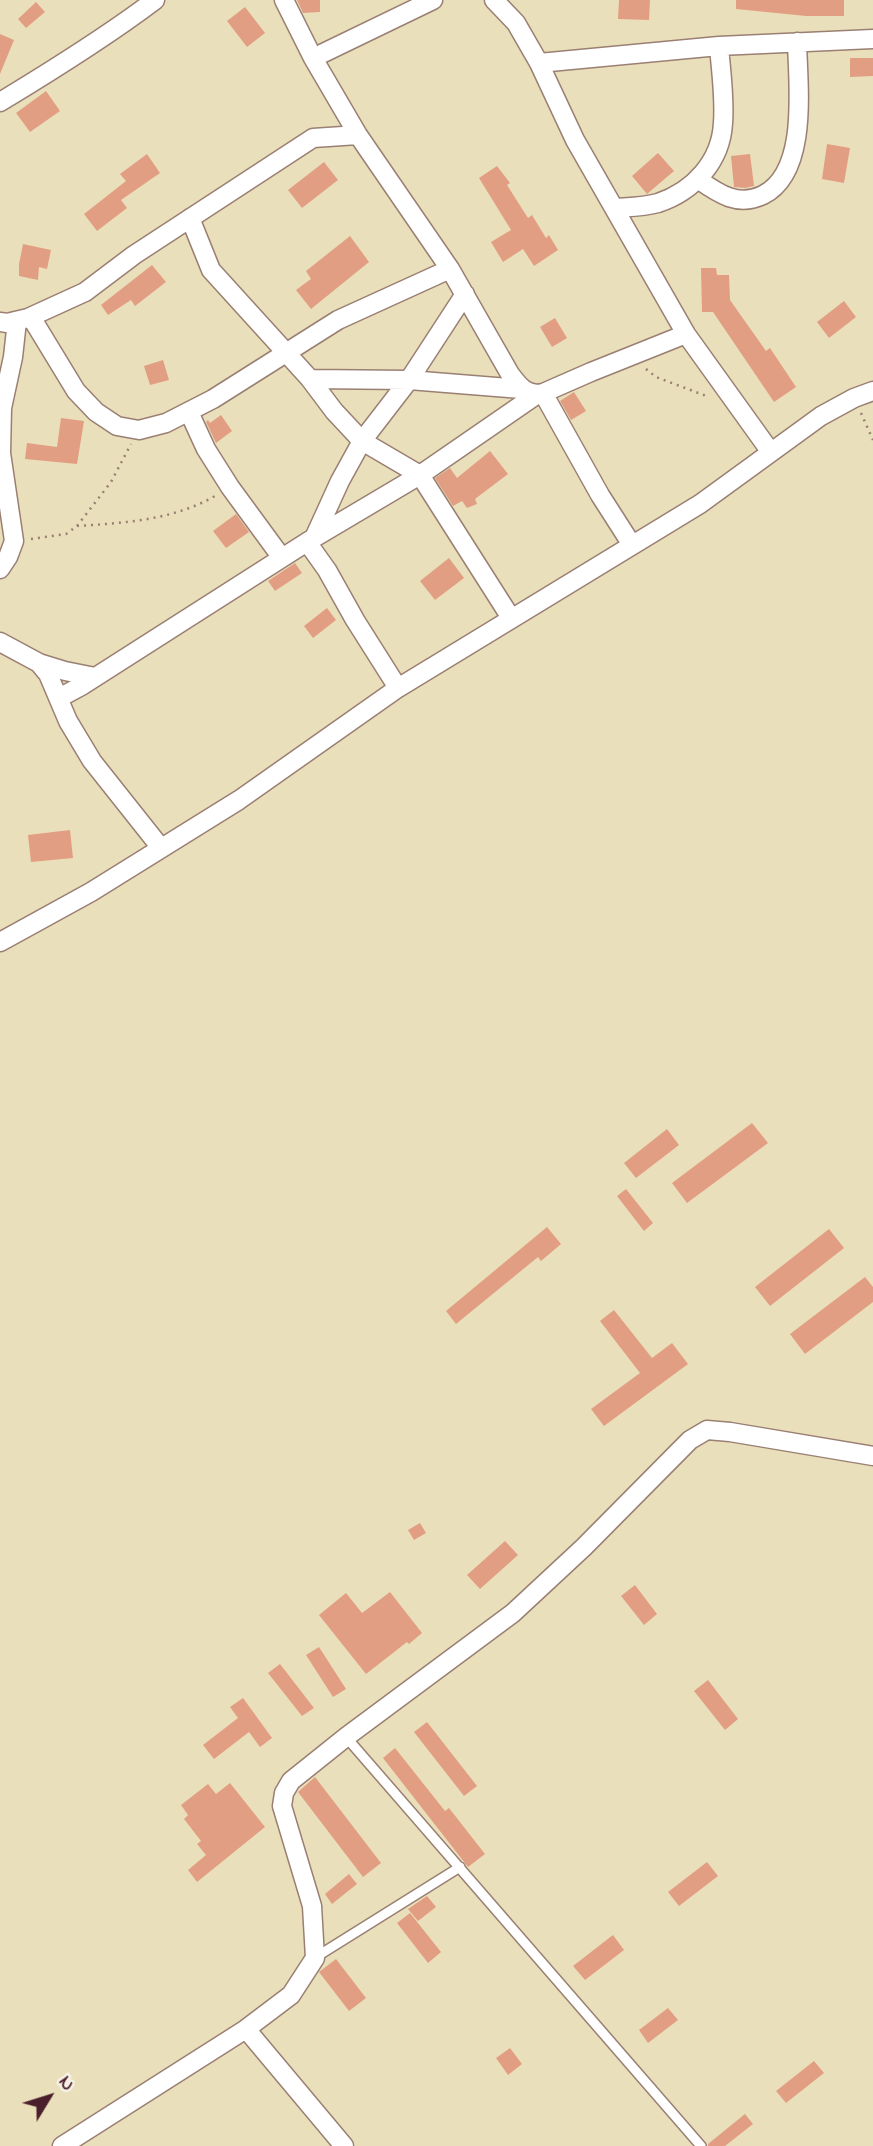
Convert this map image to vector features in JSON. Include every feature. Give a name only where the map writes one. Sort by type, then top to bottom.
[{"type":"street","points":[[0,102],[129,20],[155,0]]},
{"type":"street","points":[[284,0],[313,58],[358,135],[450,269],[510,374],[533,392],[632,545]]},
{"type":"street","points":[[313,58],[433,0]]},
{"type":"street","points":[[494,0],[516,23],[540,64],[576,140],[686,334],[770,451]]},
{"type":"street","points":[[540,64],[719,46],[873,39]]},
{"type":"street","points":[[699,180],[722,196],[745,201],[773,189],[785,175],[792,157],[798,118],[797,42]]},
{"type":"street","points":[[615,208],[658,203],[675,195],[699,180],[715,157],[723,126],[719,46]]},
{"type":"street","points":[[16,320],[85,292],[134,255],[313,138],[358,135]]},
{"type":"street","points":[[190,218],[211,270],[310,379],[334,411],[362,442],[420,475],[511,618]]},
{"type":"street","points":[[16,320],[96,412],[117,426],[139,430],[166,423],[189,412],[338,320],[450,269]]},
{"type":"street","points":[[310,540],[362,442],[409,380],[465,294]]},
{"type":"street","points":[[0,569],[14,541],[1,453],[1,404],[13,357],[16,320]]},
{"type":"street","points":[[59,698],[310,540],[420,475],[533,392],[686,334]]},
{"type":"street","points":[[310,379],[409,380],[533,392]]},
{"type":"street","points":[[0,942],[91,892],[239,800],[398,688],[700,504],[821,416],[873,391]]},
{"type":"street","points":[[189,412],[206,450],[282,558]]},
{"type":"street","points":[[310,540],[350,612],[398,688]]},
{"type":"street","points":[[0,642],[39,663],[96,677]]},
{"type":"street","points":[[39,663],[48,674],[68,721],[92,761],[161,848]]},
{"type":"street","points":[[62,2146],[246,2029],[291,1995],[314,1958],[312,1906],[282,1806],[284,1794],[291,1781],[513,1613],[584,1547],[690,1440],[707,1430],[730,1432],[873,1457]]},
{"type":"street","points":[[246,2029],[344,2146]]},
{"type":"lane","points":[[346,1737],[701,2146]]},
{"type":"lane","points":[[314,1958],[460,1867]]},
{"type":"path","points":[[629,356],[656,377],[705,396],[735,404]]},
{"type":"path","points":[[854,398],[873,440]]},
{"type":"path","points":[[14,541],[65,534],[77,526],[111,482],[139,430]]},
{"type":"path","points":[[77,526],[121,523],[179,513],[196,507],[230,487]]},
{"type":"building","points":[[297,0],[320,0],[320,12],[303,13]]},
{"type":"building","points":[[619,0],[650,0],[649,20],[618,19]]},
{"type":"building","points":[[736,0],[844,0],[844,16],[806,16],[736,9]]},
{"type":"building","points":[[36,2],[45,12],[26,28],[18,19]]},
{"type":"building","points":[[245,7],[265,33],[247,47],[227,21]]},
{"type":"building","points":[[0,34],[14,40],[0,74]]},
{"type":"building","points":[[850,58],[873,58],[873,76],[850,77]]},
{"type":"building","points":[[46,91],[60,111],[30,132],[16,113]]},
{"type":"building","points":[[827,144],[850,148],[844,183],[822,179]]},
{"type":"building","points":[[658,153],[674,171],[647,194],[632,176]]},
{"type":"building","points":[[147,154],[160,173],[121,200],[127,208],[97,231],[84,214],[126,181],[120,174]]},
{"type":"building","points":[[750,154],[754,186],[734,187],[731,156]]},
{"type":"building","points":[[324,162],[338,180],[302,208],[288,190]]},
{"type":"building","points":[[497,166],[510,183],[507,185],[528,218],[532,215],[546,238],[549,235],[558,250],[534,266],[523,249],[503,262],[491,242],[511,230],[479,178]]},
{"type":"building","points":[[350,236],[369,262],[311,309],[296,290],[311,279],[306,271]]},
{"type":"building","points":[[23,244],[51,250],[47,269],[39,267],[38,280],[19,276]]},
{"type":"building","points":[[152,265],[166,282],[135,306],[131,300],[108,315],[101,305]]},
{"type":"building","points":[[701,268],[716,268],[717,275],[729,275],[730,300],[766,351],[770,348],[796,387],[774,402],[713,312],[702,312]]},
{"type":"building","points":[[844,301],[856,317],[829,338],[817,322]]},
{"type":"building","points":[[555,318],[567,338],[552,347],[540,327]]},
{"type":"building","points":[[163,360],[169,380],[150,385],[144,366]]},
{"type":"building","points":[[574,392],[586,411],[571,420],[560,401]]},
{"type":"building","points":[[221,415],[232,431],[216,443],[206,422],[208,420],[210,423]]},
{"type":"building","points":[[61,418],[84,421],[77,464],[25,459],[27,443],[57,447]]},
{"type":"building","points":[[490,451],[508,474],[475,499],[477,504],[467,508],[462,501],[453,506],[435,478],[450,468],[457,478]]},
{"type":"building","points":[[236,514],[249,532],[226,548],[213,531]]},
{"type":"building","points":[[449,558],[464,578],[435,600],[420,581]]},
{"type":"building","points":[[295,563],[302,573],[275,591],[268,581]]},
{"type":"building","points":[[327,608],[336,620],[313,638],[304,626]]},
{"type":"building","points":[[70,830],[73,858],[31,862],[28,835]]},
{"type":"building","points":[[752,1123],[768,1143],[687,1203],[672,1183]]},
{"type":"building","points":[[667,1129],[679,1145],[636,1178],[624,1163]]},
{"type":"building","points":[[626,1189],[653,1223],[644,1231],[617,1196]]},
{"type":"building","points":[[547,1227],[561,1244],[541,1261],[538,1257],[456,1324],[446,1311]]},
{"type":"building","points":[[829,1229],[844,1248],[770,1306],[755,1287]]},
{"type":"building","points":[[865,1277],[873,1287],[873,1302],[805,1354],[790,1334]]},
{"type":"building","points":[[614,1310],[652,1358],[672,1343],[688,1364],[604,1426],[591,1409],[640,1373],[600,1321]]},
{"type":"building","points":[[420,1523],[426,1533],[414,1540],[408,1530]]},
{"type":"building","points":[[505,1541],[518,1555],[480,1589],[467,1575]]},
{"type":"building","points":[[635,1585],[657,1614],[644,1625],[621,1596]]},
{"type":"building","points":[[390,1592],[422,1633],[366,1674],[319,1615],[346,1593],[362,1613]]},
{"type":"building","points":[[319,1647],[346,1689],[333,1697],[306,1655]]},
{"type":"building","points":[[280,1664],[314,1708],[302,1716],[268,1673]]},
{"type":"building","points":[[708,1680],[738,1719],[725,1730],[694,1691]]},
{"type":"building","points":[[243,1698],[272,1738],[260,1747],[249,1732],[214,1759],[203,1745],[238,1718],[230,1707]]},
{"type":"building","points":[[427,1722],[477,1786],[464,1796],[414,1732]]},
{"type":"building","points":[[395,1748],[445,1811],[449,1808],[485,1854],[468,1867],[383,1758]]},
{"type":"building","points":[[315,1777],[381,1863],[363,1877],[298,1792]]},
{"type":"building","points":[[230,1783],[265,1827],[197,1882],[188,1870],[206,1855],[197,1844],[201,1841],[184,1819],[188,1815],[181,1805],[208,1784],[216,1794]]},
{"type":"building","points":[[707,1862],[718,1876],[679,1906],[668,1892]]},
{"type":"building","points":[[349,1874],[357,1884],[332,1904],[325,1894]]},
{"type":"building","points":[[427,1896],[436,1907],[418,1921],[408,1909]]},
{"type":"building","points":[[410,1913],[441,1952],[428,1963],[397,1923]]},
{"type":"building","points":[[613,1935],[624,1950],[585,1980],[573,1966]]},
{"type":"building","points":[[336,1959],[366,1998],[349,2011],[319,1972]]},
{"type":"building","points":[[668,2008],[678,2020],[648,2043],[639,2030]]},
{"type":"building","points":[[510,2048],[522,2064],[508,2075],[496,2058]]},
{"type":"building","points":[[814,2061],[824,2073],[786,2103],[776,2091]]},
{"type":"building","points":[[745,2114],[753,2124],[725,2146],[708,2146],[708,2144]]}]
